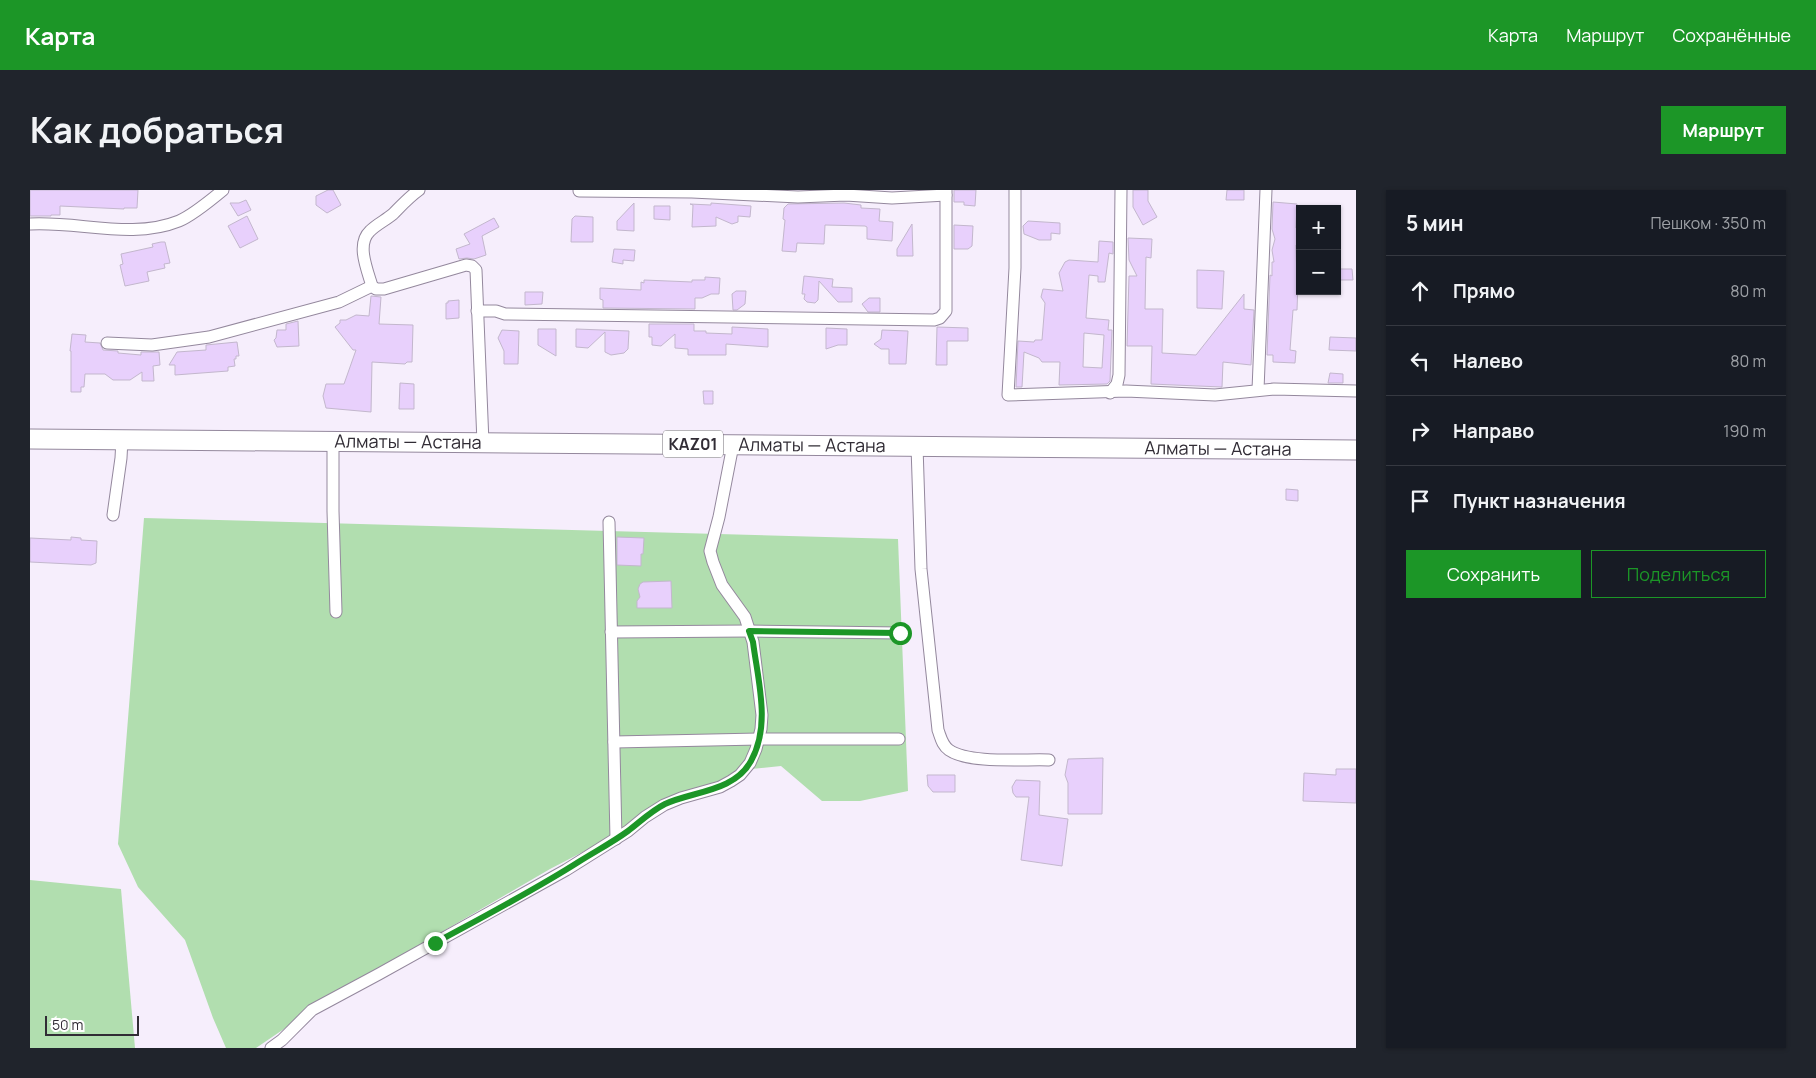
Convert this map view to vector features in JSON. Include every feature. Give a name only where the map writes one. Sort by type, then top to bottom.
[{"type":"highway","name":"Алматы — Астана","points":[[30,439],[1356,450]]},
{"type":"street","points":[[30,224],[135,231],[159,228],[181,220],[222,190]]},
{"type":"street","points":[[418,190],[400,205],[392,215],[369,232],[364,238],[363,252],[372,286],[376,289],[384,290],[466,266],[472,266],[476,270],[483,442]]},
{"type":"street","points":[[1015,190],[1014,294],[1008,395],[1126,391],[1214,395],[1258,390],[1356,391]]},
{"type":"street","points":[[1110,393],[1117,384],[1119,376],[1121,190]]},
{"type":"street","points":[[1258,390],[1266,190]]},
{"type":"street","points":[[477,311],[505,314],[934,320],[940,318],[946,312],[946,193],[892,198],[846,195],[798,197],[692,192],[580,191]]},
{"type":"street","points":[[107,343],[152,345],[209,338],[339,302],[372,286]]},
{"type":"street","points":[[113,515],[122,440]]},
{"type":"street","points":[[333,441],[336,612]]},
{"type":"street","points":[[271,1048],[282,1040],[312,1010],[566,870],[616,839],[664,805],[720,787],[740,775],[750,763],[759,739],[762,715],[753,642],[745,617],[722,585],[710,551],[719,518],[733,445]]},
{"type":"street","points":[[916,446],[921,569],[938,730],[943,743],[950,750],[963,757],[1049,760]]},
{"type":"street","points":[[609,522],[616,839]]},
{"type":"street","points":[[611,632],[900,633]]},
{"type":"street","points":[[614,742],[899,738]]},
{"type":"green space","points":[[144,518],[898,539],[908,791],[860,801],[822,801],[781,766],[741,770],[550,869],[337,993],[256,1048],[226,1048],[213,1018],[185,940],[138,887],[118,844]]},
{"type":"green space","points":[[30,880],[121,889],[135,1048],[30,1048]]},
{"type":"building","points":[[30,190],[138,190],[137,208],[60,206],[60,215],[30,216]]},
{"type":"building","points":[[328,190],[333,190],[341,205],[327,213],[316,205],[316,196]]},
{"type":"building","points":[[954,190],[976,190],[975,206],[964,205],[964,202],[954,202]]},
{"type":"building","points":[[1133,190],[1148,190],[1148,201],[1157,217],[1143,225],[1133,207]]},
{"type":"building","points":[[1227,190],[1244,190],[1244,200],[1226,200]]},
{"type":"building","points":[[246,200],[251,210],[238,216],[230,203],[239,203]]},
{"type":"building","points":[[1273,202],[1297,204],[1297,310],[1293,310],[1290,350],[1296,351],[1295,363],[1273,362],[1273,355],[1267,355],[1270,275],[1272,276],[1272,262],[1274,262],[1272,250],[1275,239],[1272,229]]},
{"type":"building","points":[[634,203],[634,231],[617,230],[617,221]]},
{"type":"building","points":[[711,203],[751,206],[750,217],[738,216],[738,222],[732,224],[716,217],[716,226],[692,227],[693,205],[690,204],[711,205]]},
{"type":"building","points":[[844,203],[861,205],[861,208],[880,209],[879,221],[893,222],[892,241],[867,239],[867,227],[865,226],[825,225],[824,244],[797,243],[796,252],[782,251],[785,220],[783,219],[784,208],[788,204]]},
{"type":"building","points":[[654,206],[670,206],[670,220],[654,219]]},
{"type":"building","points":[[247,216],[258,239],[240,248],[228,226]]},
{"type":"building","points":[[575,216],[593,217],[593,242],[571,242],[572,219]]},
{"type":"building","points":[[494,218],[499,227],[482,236],[486,255],[474,259],[459,259],[456,249],[470,244],[464,234]]},
{"type":"building","points":[[1028,221],[1060,223],[1060,234],[1051,233],[1051,240],[1039,240],[1024,234],[1023,226]]},
{"type":"building","points":[[912,224],[913,256],[897,256],[897,249]]},
{"type":"building","points":[[954,225],[973,226],[972,246],[968,249],[954,249]]},
{"type":"building","points":[[1128,238],[1152,239],[1151,258],[1146,257],[1145,309],[1163,309],[1162,353],[1196,355],[1244,294],[1244,309],[1254,310],[1251,365],[1223,362],[1222,387],[1151,384],[1152,346],[1127,346],[1129,276],[1137,276],[1129,260]]},
{"type":"building","points":[[1099,241],[1113,242],[1113,254],[1109,253],[1105,282],[1098,282],[1098,276],[1089,275],[1086,318],[1109,320],[1108,330],[1112,330],[1110,381],[1107,384],[1059,385],[1060,362],[1042,362],[1039,358],[1024,352],[1022,387],[1016,387],[1018,341],[1034,342],[1035,340],[1042,340],[1045,303],[1041,297],[1043,289],[1063,291],[1059,273],[1065,262],[1069,260],[1098,262]],"holes":[[[1084,333],[1104,335],[1102,368],[1083,367]]]},
{"type":"building","points":[[165,242],[170,263],[164,264],[165,268],[147,272],[149,281],[125,286],[120,265],[123,264],[121,254],[153,247],[152,244]]},
{"type":"building","points":[[614,249],[635,250],[634,261],[623,260],[623,264],[612,262]]},
{"type":"building","points":[[1341,269],[1352,269],[1353,280],[1341,280]]},
{"type":"building","points":[[1197,270],[1224,271],[1222,309],[1197,308]]},
{"type":"building","points":[[804,276],[833,279],[832,287],[852,288],[852,302],[838,302],[819,281],[818,300],[815,303],[807,302],[804,299],[805,294],[802,294]]},
{"type":"building","points":[[705,277],[720,278],[719,294],[695,298],[695,309],[603,308],[603,300],[600,299],[600,288],[641,290],[641,282],[644,283],[644,280],[692,282],[692,280],[705,280]]},
{"type":"building","points":[[736,291],[746,291],[745,304],[737,310],[733,310],[732,294]]},
{"type":"building","points":[[525,292],[543,292],[542,304],[525,305]]},
{"type":"building","points":[[371,296],[381,297],[379,324],[413,325],[412,362],[405,364],[372,362],[371,412],[326,408],[323,396],[326,384],[344,384],[356,350],[353,350],[335,327],[340,323],[340,320],[346,320],[356,315],[369,316]]},
{"type":"building","points":[[869,298],[880,298],[880,312],[868,312],[862,304]]},
{"type":"building","points":[[459,300],[459,318],[446,319],[446,303]]},
{"type":"building","points":[[298,321],[299,346],[277,347],[274,340],[277,330],[286,330],[286,324]]},
{"type":"building","points":[[649,324],[694,324],[694,331],[706,331],[706,333],[732,334],[732,327],[768,329],[768,347],[726,344],[726,355],[688,355],[688,349],[675,348],[675,334],[661,346],[652,345],[652,337],[649,337]]},
{"type":"building","points":[[937,327],[968,328],[968,341],[947,341],[947,365],[936,365]]},
{"type":"building","points":[[826,328],[847,329],[847,345],[838,345],[826,349]]},
{"type":"building","points":[[538,329],[556,329],[556,356],[538,345]]},
{"type":"building","points":[[576,329],[629,331],[628,349],[624,353],[611,355],[605,352],[605,332],[588,348],[576,347]]},
{"type":"building","points":[[502,330],[519,331],[518,364],[504,364],[504,351],[498,338]]},
{"type":"building","points":[[882,330],[908,331],[906,364],[889,364],[889,349],[881,349],[874,344],[881,339]]},
{"type":"building","points":[[72,334],[86,335],[85,342],[100,343],[103,350],[141,355],[141,352],[159,352],[160,365],[153,366],[154,381],[142,381],[142,372],[130,380],[113,380],[105,374],[85,374],[84,387],[81,387],[81,392],[71,392],[70,351]]},
{"type":"building","points":[[1330,337],[1356,338],[1356,351],[1329,350]]},
{"type":"building","points":[[237,342],[239,356],[236,356],[236,359],[234,359],[235,366],[228,367],[228,371],[175,375],[175,365],[169,365],[177,352],[206,350],[206,345]]},
{"type":"building","points":[[1330,373],[1343,374],[1343,383],[1328,383]]},
{"type":"building","points":[[400,383],[414,384],[414,409],[399,409]]},
{"type":"building","points":[[703,391],[713,391],[713,404],[704,404]]},
{"type":"building","points":[[1286,489],[1298,490],[1298,501],[1286,500]]},
{"type":"building","points":[[71,537],[97,541],[96,563],[91,565],[30,562],[30,538],[71,540]]},
{"type":"building","points":[[617,537],[644,538],[641,566],[617,565]]},
{"type":"building","points":[[671,581],[672,608],[637,608],[637,601],[640,597],[638,589],[640,584],[643,582]]},
{"type":"building","points":[[1103,758],[1102,814],[1068,814],[1068,783],[1065,775],[1068,759]]},
{"type":"building","points":[[1336,769],[1356,769],[1356,803],[1303,801],[1304,773],[1336,775]]},
{"type":"building","points":[[927,775],[955,775],[955,792],[933,792],[928,786]]},
{"type":"building","points":[[1016,780],[1040,781],[1039,815],[1068,819],[1062,866],[1021,860],[1029,797],[1016,797],[1012,787]]},
{"type":"route","points":[[435,943],[566,870],[628,831],[664,805],[720,787],[740,775],[750,763],[756,749],[762,715],[753,642],[749,631],[900,633]]}]
